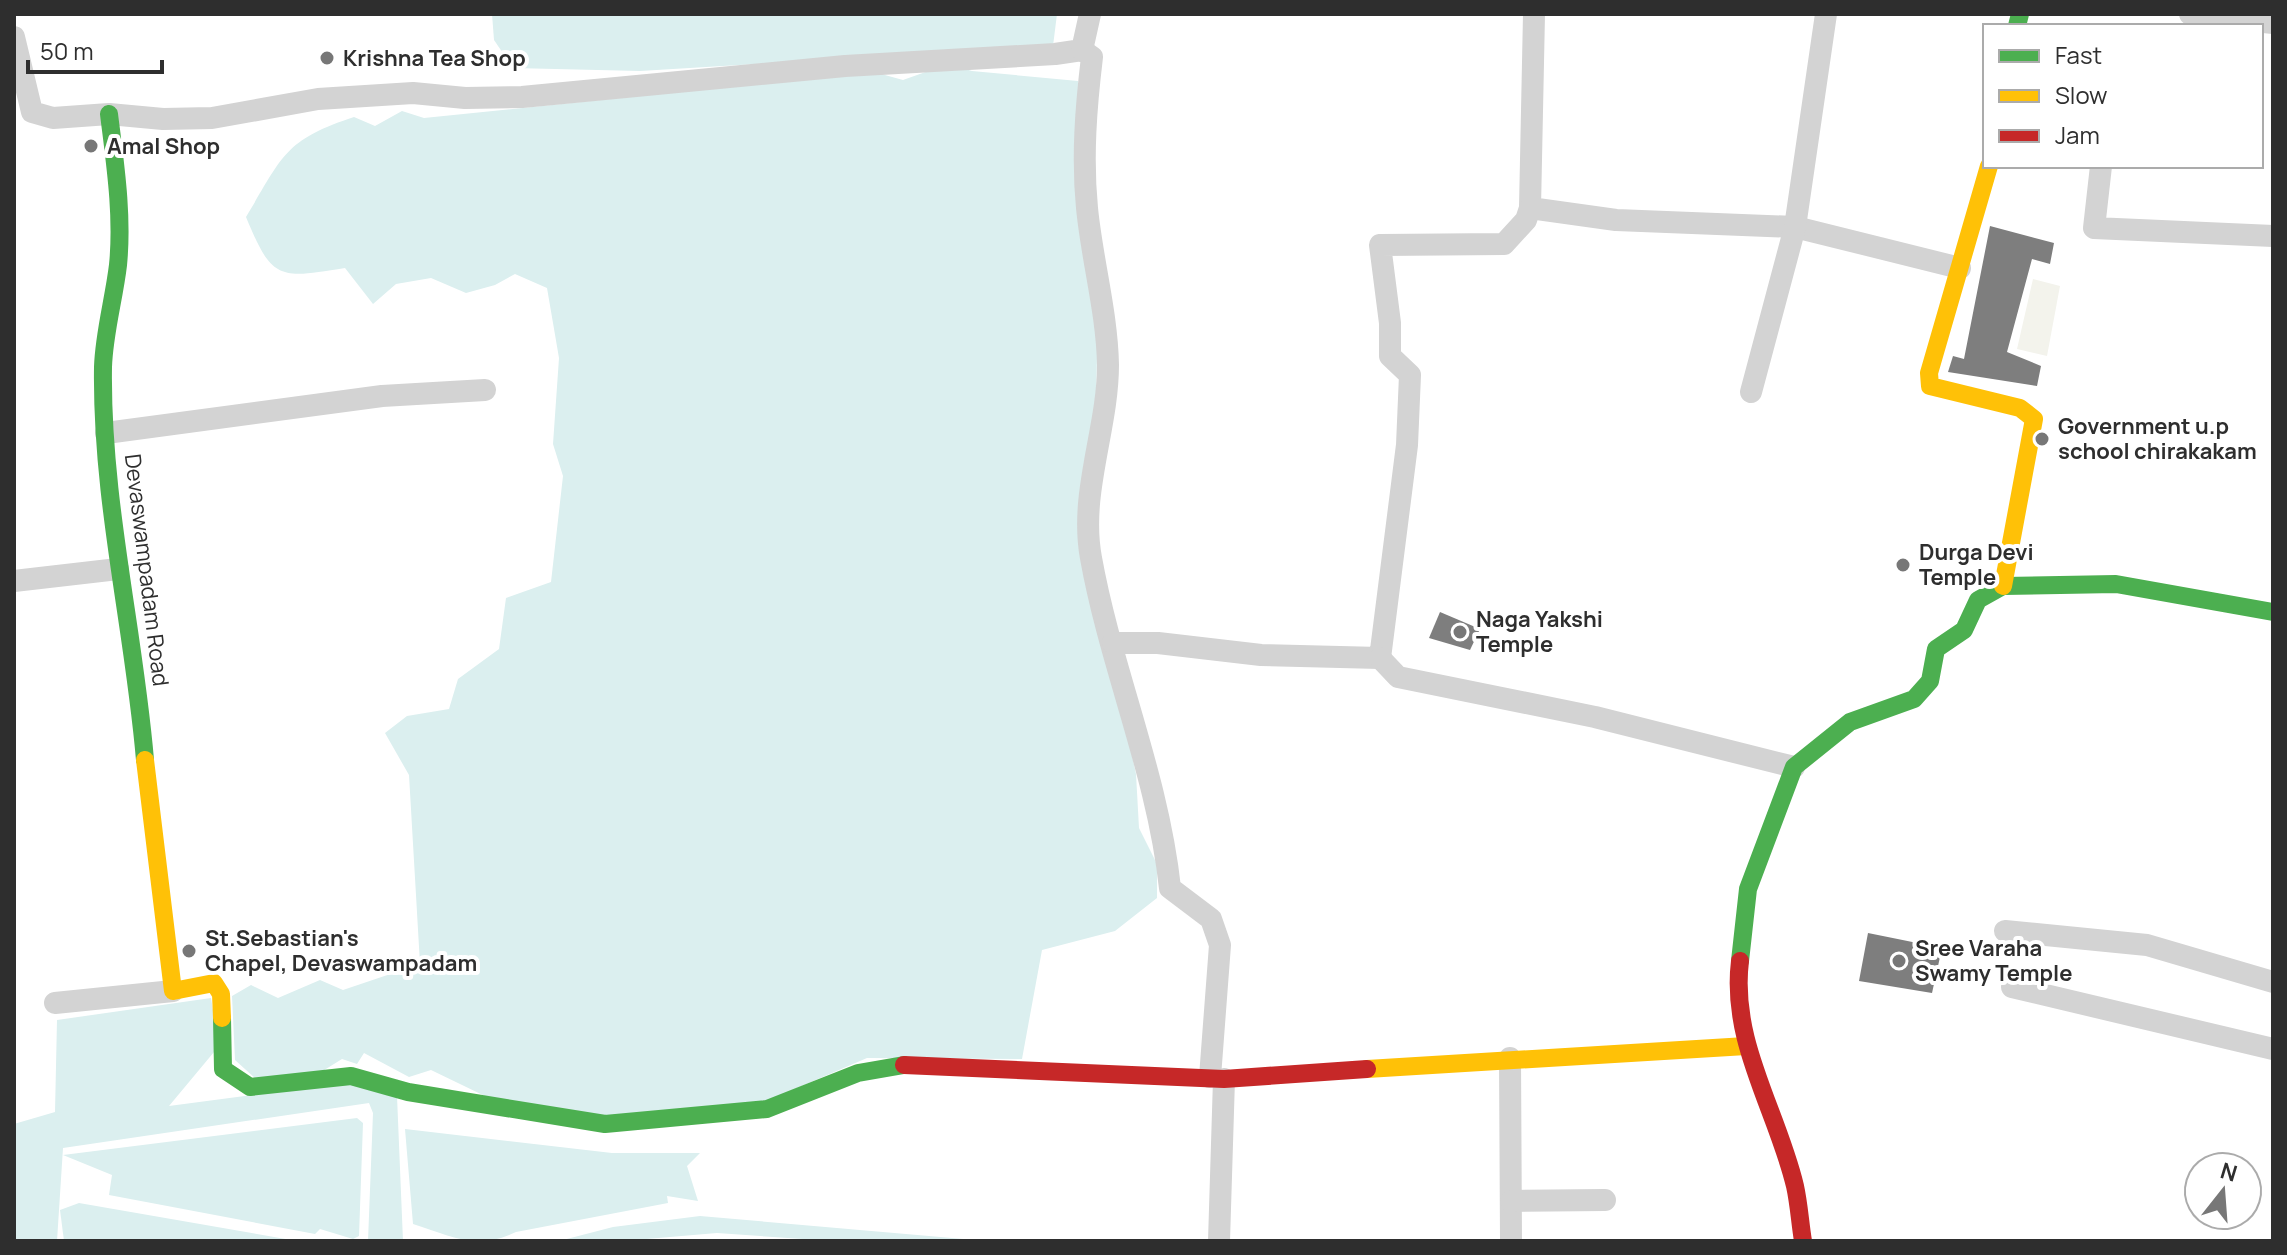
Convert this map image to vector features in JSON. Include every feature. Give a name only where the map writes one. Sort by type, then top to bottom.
[{"type":"street","points":[[1082,50],[1090,14]]},
{"type":"street","points":[[1380,658],[1407,445],[1410,375],[1390,356],[1390,323],[1380,245],[1504,244],[1526,220],[1530,208],[1534,14]]},
{"type":"street","points":[[1751,392],[1795,227],[1826,14]]},
{"type":"street","points":[[2190,14],[2273,23]]},
{"type":"street","points":[[14,37],[32,112],[53,118],[109,114],[163,119],[212,118],[318,99],[413,93],[465,98],[522,97],[829,67],[1082,50],[1092,57],[1084,154],[1086,196],[1108,366],[1089,498],[1091,556],[1147,780],[1164,834],[1170,888],[1211,919],[1220,945],[1217,1078],[1219,1241]]},
{"type":"street","name":"Devaswampadam Road","points":[[109,114],[117,176],[118,263],[103,365],[106,433],[118,569],[142,722],[150,817],[173,991]]},
{"type":"street","points":[[1988,168],[1929,373],[1930,386],[2020,408],[2034,419],[2003,586]]},
{"type":"street","points":[[2101,168],[2094,228],[2273,236]]},
{"type":"street","points":[[1530,208],[1616,220],[1795,227],[1960,268]]},
{"type":"street","points":[[106,433],[382,396],[485,390]]},
{"type":"street","points":[[14,581],[118,569]]},
{"type":"street","points":[[1803,1241],[1795,1186],[1746,1046],[1737,983],[1748,889],[1794,767],[1850,722],[1914,699],[1930,681],[1936,649],[1964,630],[1978,600],[2003,586],[2116,584],[2273,612]]},
{"type":"street","points":[[1113,643],[1158,643],[1261,655],[1380,658],[1398,677],[1595,717],[1794,767]]},
{"type":"street","points":[[2005,931],[2147,945],[2273,982]]},
{"type":"street","points":[[55,1003],[173,991],[214,983],[221,994],[223,1069],[250,1087],[351,1076],[408,1092],[605,1124],[767,1109],[858,1073],[897,1065],[1217,1078],[1746,1046]]},
{"type":"street","points":[[2012,987],[2273,1049]]},
{"type":"street","points":[[1510,1058],[1511,1241]]},
{"type":"street","points":[[1511,1201],[1605,1200]]},
{"type":"shaded area","points":[[492,14],[1057,14],[1053,46],[640,71],[513,68],[494,40]]},
{"type":"shaded area","points":[[948,64],[972,71],[1078,81],[1098,315],[1096,400],[1079,506],[1136,774],[1139,828],[1157,864],[1157,898],[1115,931],[1042,950],[1022,1059],[867,1058],[755,1106],[598,1121],[489,1098],[431,1070],[409,1077],[364,1053],[357,1064],[342,1059],[313,1077],[256,1079],[235,1060],[232,996],[251,985],[278,998],[320,980],[343,990],[420,964],[409,775],[385,733],[407,716],[449,709],[458,679],[499,649],[506,598],[551,582],[563,476],[553,444],[559,358],[547,288],[515,274],[495,285],[466,293],[431,278],[396,284],[373,304],[345,268],[305,274],[280,270],[263,253],[246,217],[278,165],[299,143],[313,134],[354,117],[375,126],[402,111],[424,118],[874,72],[903,80]]},
{"type":"shaded area","points":[[2033,279],[2060,286],[2047,356],[2017,349]]},
{"type":"shaded area","points":[[211,998],[219,1046],[169,1106],[351,1082],[397,1096],[403,1241],[368,1241],[373,1113],[369,1103],[63,1148],[57,1241],[14,1241],[14,1124],[55,1112],[57,1020]]},
{"type":"shaded area","points":[[357,1118],[363,1123],[359,1236],[353,1239],[320,1229],[315,1234],[109,1195],[112,1175],[63,1155]]},
{"type":"shaded area","points":[[405,1129],[612,1153],[700,1153],[687,1166],[698,1201],[667,1196],[668,1203],[516,1232],[502,1238],[464,1240],[413,1224]]},
{"type":"shaded area","points":[[79,1203],[297,1241],[64,1241],[60,1210]]},
{"type":"shaded area","points":[[700,1216],[976,1241],[832,1241],[717,1233],[623,1241],[559,1241],[613,1227]]},
{"type":"building","points":[[1990,226],[2054,243],[2050,264],[2032,259],[2007,352],[2041,366],[2037,386],[1948,372],[1953,356],[1964,359]]},
{"type":"building","points":[[1440,612],[1480,629],[1470,650],[1429,638]]},
{"type":"building","points":[[1868,933],[1942,948],[1932,993],[1859,981]]},
{"type":"traffic: fast","points":[[2018,24],[2020,14]]},
{"type":"traffic: fast","points":[[109,114],[120,227],[116,278],[104,354],[104,417],[107,466],[145,760]]},
{"type":"traffic: fast","points":[[1740,961],[1748,889],[1794,767],[1850,722],[1914,699],[1930,681],[1936,649],[1964,630],[1978,600],[2003,586],[2116,584],[2273,612]]},
{"type":"traffic: fast","points":[[222,1018],[223,1069],[250,1087],[351,1076],[408,1092],[605,1124],[767,1109],[858,1073],[904,1065]]},
{"type":"traffic: slow","points":[[1988,168],[1929,373],[1930,386],[2020,408],[2034,419],[2003,586]]},
{"type":"traffic: slow","points":[[145,760],[173,991],[214,983],[221,994],[222,1018]]},
{"type":"traffic: slow","points":[[1367,1069],[1746,1046]]},
{"type":"traffic: jam","points":[[1740,961],[1739,991],[1748,1048],[1795,1186],[1803,1241]]},
{"type":"traffic: jam","points":[[904,1065],[1224,1079],[1367,1069]]},
{"type":"place","name":"Krishna Tea Shop","points":[[327,58]]},
{"type":"place","name":"Amal Shop","points":[[91,146]]},
{"type":"place","name":"Government u.p school chirakakam","points":[[2042,439]]},
{"type":"place","name":"Durga Devi Temple","points":[[1903,565]]},
{"type":"place","name":"Naga Yakshi Temple","points":[[1460,632]]},
{"type":"place","name":"St.Sebastian's Chapel, Devaswampadam","points":[[189,951]]},
{"type":"place","name":"Sree Varaha Swamy Temple","points":[[1899,961]]}]
